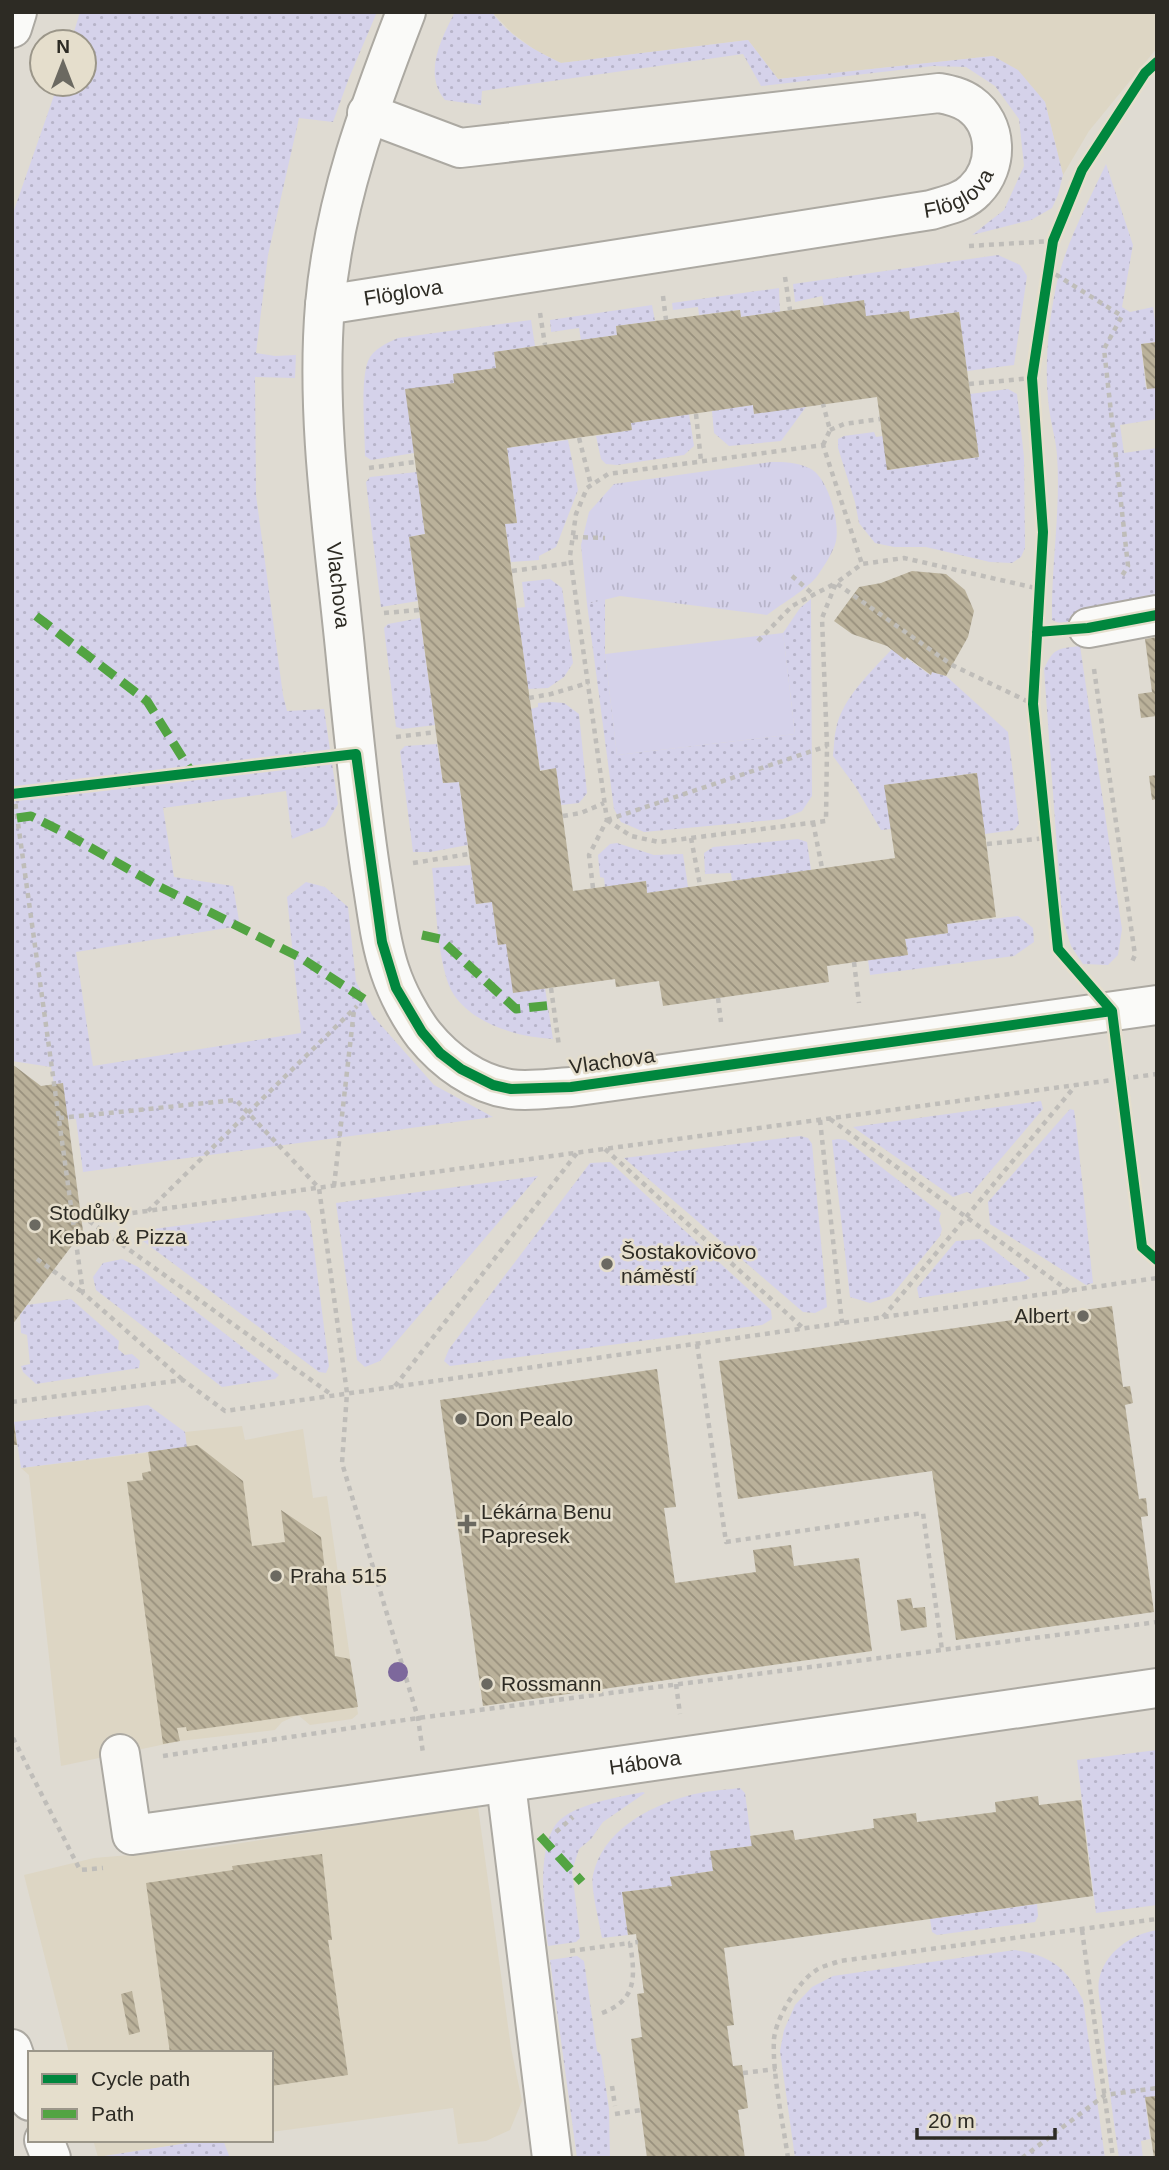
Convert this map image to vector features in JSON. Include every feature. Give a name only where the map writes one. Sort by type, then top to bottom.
[{"type":"street","points":[[12,28],[17,12]]},
{"type":"street","name":"Vlachova","points":[[405,12],[367,113],[339,207],[325,305],[322,409],[356,754],[382,943],[396,988],[422,1032],[440,1053],[461,1069],[493,1085],[511,1089],[557,1088],[1112,1011]]},
{"type":"street","name":"Flöglova","points":[[325,305],[931,210],[961,200],[974,192],[985,180],[993,148],[983,117],[971,105],[956,96],[939,93],[460,148],[367,113]]},
{"type":"street","points":[[1088,628],[1157,615]]},
{"type":"street","points":[[1112,1011],[1157,1005]]},
{"type":"street","name":"Hábova","points":[[120,1754],[132,1835],[506,1784],[722,1750],[1157,1688]]},
{"type":"street","points":[[506,1784],[552,2158]]},
{"type":"street","points":[[12,2049],[28,2095]]},
{"type":"path","points":[[1045,283],[1057,229]]},
{"type":"path","points":[[1049,260],[1122,316]]},
{"type":"path","points":[[786,286],[790,310]]},
{"type":"path","points":[[664,301],[666,320]]},
{"type":"path","points":[[539,309],[545,345]]},
{"type":"path","points":[[1033,392],[1034,365]]},
{"type":"path","points":[[969,384],[1032,378]]},
{"type":"path","points":[[823,404],[830,430],[823,445],[862,564]]},
{"type":"path","points":[[696,414],[701,461]]},
{"type":"path","points":[[830,430],[844,424],[880,419]]},
{"type":"path","points":[[579,438],[591,485]]},
{"type":"path","points":[[593,888],[589,855],[607,820],[571,563],[576,514],[587,488],[608,474],[823,445]]},
{"type":"path","points":[[366,469],[415,463]]},
{"type":"path","points":[[573,537],[605,538]]},
{"type":"path","points":[[758,640],[792,606],[836,583],[862,564],[904,558],[1040,588]]},
{"type":"path","points":[[512,571],[571,563]]},
{"type":"path","points":[[792,576],[814,595]]},
{"type":"path","points":[[836,583],[952,665],[1034,698],[1035,717]]},
{"type":"path","points":[[607,820],[631,836],[659,842],[826,821],[827,746],[822,618],[836,583]]},
{"type":"path","points":[[400,611],[419,610]]},
{"type":"path","points":[[529,698],[588,683]]},
{"type":"path","points":[[388,738],[436,732]]},
{"type":"path","points":[[607,820],[827,746]]},
{"type":"path","points":[[26,793],[13,794],[83,1293]]},
{"type":"path","points":[[563,816],[582,813],[604,803]]},
{"type":"path","points":[[813,822],[822,868]]},
{"type":"path","points":[[1046,824],[1048,852]]},
{"type":"path","points":[[691,838],[700,885]]},
{"type":"path","points":[[986,844],[1047,838]]},
{"type":"path","points":[[405,864],[469,854]]},
{"type":"path","points":[[854,962],[860,1008]]},
{"type":"path","points":[[551,988],[559,1049]]},
{"type":"path","points":[[718,998],[721,1027]]},
{"type":"path","points":[[148,1212],[364,999]]},
{"type":"path","points":[[334,1186],[354,1009]]},
{"type":"path","points":[[1112,1011],[1142,1247],[1157,1260]]},
{"type":"path","points":[[73,1222],[1157,1074]]},
{"type":"path","points":[[883,1317],[1076,1085]]},
{"type":"path","points":[[59,1118],[236,1100],[319,1188],[347,1394],[342,1463],[418,1718],[428,1793]]},
{"type":"path","points":[[829,1118],[1069,1291]]},
{"type":"path","points":[[820,1120],[842,1323]]},
{"type":"path","points":[[605,1149],[804,1328]]},
{"type":"path","points":[[395,1387],[578,1153]]},
{"type":"path","points":[[88,1220],[332,1396]]},
{"type":"path","points":[[37,1259],[83,1293],[183,1380],[225,1411],[1157,1278]]},
{"type":"path","points":[[697,1344],[726,1542],[923,1513],[942,1650]]},
{"type":"path","points":[[12,1402],[183,1380]]},
{"type":"path","points":[[159,1757],[418,1718],[1157,1622]]},
{"type":"path","points":[[676,1684],[681,1719]]},
{"type":"path","points":[[788,2158],[774,2038],[781,2014],[815,1970],[840,1961],[1157,1919]]},
{"type":"path","points":[[1082,1930],[1113,2158]]},
{"type":"path","points":[[592,1949],[638,1941]]},
{"type":"path","points":[[602,2013],[615,2008],[632,1985],[635,1975],[630,1943]]},
{"type":"path","points":[[743,2073],[776,2069]]},
{"type":"path","points":[[612,2086],[615,2106]]},
{"type":"path","points":[[1022,2158],[1105,2095],[1157,2088]]},
{"type":"path","points":[[615,2113],[640,2110]]},
{"type":"shaded area","points":[[492,12],[1157,12],[1157,48],[1089,131],[1063,175],[1045,102],[993,56],[778,79],[748,40],[561,63],[535,50],[512,33]]},
{"type":"shaded area","points":[[242,1426],[245,1440],[303,1429],[313,1498],[327,1496],[358,1714],[352,1719],[310,1725],[298,1715],[282,1722],[275,1730],[180,1741],[61,1766],[29,1475],[21,1468],[186,1446],[185,1432]]},
{"type":"shaded area","points":[[478,1807],[511,2048],[522,2101],[510,2130],[486,2141],[458,2144],[453,2108],[273,2132],[273,2051],[68,2051],[24,1875],[94,1858],[201,1849]]},
{"type":"shaded area","points":[[94,2142],[194,2142],[98,2157]]},
{"type":"green space","points":[[80,12],[377,12],[333,122],[299,118],[268,255],[256,353],[296,355],[295,378],[255,377],[256,495],[287,711],[324,709],[338,804],[325,826],[292,839],[286,791],[163,808],[174,877],[233,886],[240,926],[76,952],[93,1066],[301,1033],[287,897],[306,882],[325,887],[348,907],[356,981],[372,1015],[434,1085],[493,1117],[83,1172],[76,1119],[60,1120],[51,1067],[12,1061],[12,216],[53,98],[98,98],[98,28],[75,28]]},
{"type":"green space","points":[[455,12],[492,12],[514,36],[561,63],[748,40],[778,79],[993,56],[1018,70],[1045,102],[1063,175],[1058,195],[1052,208],[1031,220],[972,235],[1004,210],[1024,166],[1019,119],[995,86],[966,67],[933,66],[761,86],[743,54],[482,91],[481,105],[445,100],[435,79],[436,56]]},
{"type":"green space","points":[[1106,164],[1133,245],[1122,307],[1130,312],[1153,307],[1157,337],[1157,342],[1141,344],[1146,388],[1157,387],[1157,419],[1120,425],[1124,453],[1157,448],[1157,608],[1089,616],[1067,626],[1052,620],[1058,476],[1047,378],[1049,332],[1053,302],[1065,255]]},
{"type":"green space","points":[[998,255],[1020,265],[1027,276],[1014,365],[967,371],[959,312],[910,319],[866,316],[824,306],[822,296],[795,302],[793,284]]},
{"type":"green space","points":[[779,288],[780,312],[741,317],[740,310],[699,315],[698,307],[673,310],[672,303]]},
{"type":"green space","points":[[652,305],[655,321],[616,326],[617,335],[581,340],[579,328],[551,332],[550,320]]},
{"type":"green space","points":[[531,320],[535,346],[494,352],[496,368],[454,374],[454,383],[414,453],[371,460],[365,456],[364,381],[368,361],[377,350],[398,338]]},
{"type":"green space","points":[[1008,389],[1017,394],[1024,457],[1025,548],[1021,557],[1012,563],[990,562],[926,547],[894,547],[875,543],[859,523],[838,448],[838,439],[874,432],[876,437],[883,436],[888,470],[979,457],[970,394]]},
{"type":"green space","points":[[753,405],[754,413],[806,407],[781,441],[729,446],[714,433],[712,411]]},
{"type":"green space","points":[[689,414],[694,446],[684,455],[617,465],[606,464],[601,459],[596,436],[631,430],[631,423]]},
{"type":"green space","points":[[568,440],[578,490],[556,547],[539,556],[539,560],[511,562],[505,524],[517,522],[507,448]]},
{"type":"green space","points":[[771,462],[799,465],[816,473],[827,490],[834,512],[837,533],[833,549],[818,575],[801,591],[767,615],[620,596],[587,604],[581,545],[589,512],[614,484]]},
{"type":"green space","points":[[417,472],[425,534],[409,537],[418,601],[381,607],[366,482],[370,477]]},
{"type":"green space","points":[[550,579],[562,588],[573,663],[564,677],[548,688],[528,689],[517,608],[525,607],[522,582]]},
{"type":"green space","points":[[605,599],[605,654],[617,755],[795,734],[783,633],[800,608],[811,599],[812,796],[802,811],[783,819],[644,832],[621,822],[614,809],[587,604]]},
{"type":"green space","points":[[420,618],[435,725],[403,729],[396,727],[384,628],[388,624]]},
{"type":"green space","points":[[783,633],[795,734],[617,755],[605,654]]},
{"type":"green space","points":[[1080,646],[1122,929],[1118,955],[1108,965],[1083,964],[1071,946],[1062,917],[1044,669],[1058,650]]},
{"type":"green space","points":[[893,648],[930,675],[932,672],[946,676],[1008,732],[1019,824],[1014,830],[985,834],[976,773],[885,785],[891,829],[881,830],[855,786],[833,756],[836,729],[844,706]]},
{"type":"green space","points":[[538,703],[564,703],[579,714],[587,793],[579,803],[561,805],[556,769],[540,770],[531,709],[538,707]]},
{"type":"green space","points":[[437,744],[443,783],[459,782],[468,845],[430,852],[413,852],[400,751],[405,746]]},
{"type":"green space","points":[[798,839],[807,842],[811,870],[732,881],[731,873],[705,874],[704,853],[713,847]]},
{"type":"green space","points":[[617,843],[654,855],[683,854],[688,887],[647,893],[646,881],[605,887],[604,878],[600,877],[598,855],[610,844]]},
{"type":"green space","points":[[471,865],[476,904],[492,902],[498,944],[506,944],[545,988],[553,1039],[526,1036],[485,1022],[463,1005],[448,983],[441,952],[432,868]]},
{"type":"green space","points":[[1018,916],[1033,928],[1034,942],[1014,956],[870,975],[868,960],[908,954],[905,939],[948,933],[947,924]]},
{"type":"green space","points":[[1041,1101],[1043,1109],[971,1194],[967,1192],[953,1197],[853,1127]]},
{"type":"green space","points":[[1070,1109],[1074,1110],[1076,1124],[1093,1283],[1086,1285],[990,1224],[988,1202]]},
{"type":"green space","points":[[800,1136],[808,1138],[812,1144],[827,1307],[815,1313],[803,1312],[624,1158]]},
{"type":"green space","points":[[832,1140],[846,1140],[941,1213],[940,1236],[891,1296],[870,1303],[850,1297]]},
{"type":"green space","points":[[610,1162],[771,1310],[772,1319],[762,1325],[450,1366],[444,1361],[449,1349],[590,1163]]},
{"type":"green space","points":[[538,1176],[380,1361],[365,1367],[357,1360],[336,1203]]},
{"type":"green space","points":[[305,1211],[310,1218],[329,1366],[326,1373],[319,1372],[143,1241],[142,1233],[146,1230]]},
{"type":"green space","points":[[980,1239],[1030,1278],[919,1298],[917,1288],[956,1241]]},
{"type":"green space","points":[[122,1259],[138,1267],[279,1375],[275,1379],[222,1387],[96,1290],[93,1277],[103,1263]]},
{"type":"green space","points":[[71,1299],[119,1341],[118,1349],[125,1355],[132,1354],[140,1361],[139,1368],[36,1384],[23,1372],[21,1366],[30,1364],[27,1335],[21,1333],[20,1315],[27,1305]]},
{"type":"green space","points":[[148,1405],[185,1432],[187,1447],[21,1468],[14,1422]]},
{"type":"green space","points":[[1157,1750],[1157,1905],[1096,1913],[1077,1760]]},
{"type":"green space","points":[[740,1788],[745,1793],[752,1846],[711,1851],[713,1871],[670,1877],[672,1886],[622,1892],[628,1935],[602,1938],[592,1881],[598,1860],[616,1834],[642,1814],[672,1801],[700,1793]]},
{"type":"green space","points":[[645,1793],[603,1822],[591,1839],[579,1849],[572,1871],[580,1938],[576,1942],[548,1946],[543,1882],[550,1834],[564,1816],[585,1806]]},
{"type":"green space","points":[[1037,1904],[1038,1916],[1035,1922],[937,1935],[932,1932],[930,1919]]},
{"type":"green space","points":[[1157,1930],[1157,2097],[1145,2099],[1150,2139],[1141,2141],[1143,2158],[1119,2158],[1107,2071],[1099,1980],[1107,1961],[1120,1946],[1147,1932]]},
{"type":"green space","points":[[1015,1950],[1039,1955],[1056,1965],[1071,1979],[1083,2000],[1105,2158],[795,2158],[780,2051],[784,2030],[795,2005],[812,1987],[833,1976]]},
{"type":"green space","points":[[577,1956],[584,1961],[597,2051],[601,2055],[609,2109],[610,2158],[577,2158],[550,1960]]},
{"type":"green space","points":[[194,2142],[224,2142],[230,2158],[98,2157]]},
{"type":"building","points":[[864,300],[866,316],[909,311],[910,319],[959,312],[979,457],[887,470],[877,397],[754,414],[753,405],[631,423],[632,430],[507,448],[517,523],[505,524],[540,771],[556,768],[573,891],[646,881],[647,893],[895,858],[884,785],[977,773],[996,917],[947,924],[948,933],[905,939],[908,955],[827,966],[829,982],[663,1006],[659,981],[616,987],[615,979],[513,993],[506,944],[498,945],[492,902],[476,904],[459,782],[443,783],[409,537],[425,534],[405,389],[454,383],[453,374],[496,368],[494,352],[617,335],[616,326],[740,310],[741,317]]},
{"type":"building","points":[[1157,342],[1157,388],[1147,389],[1141,344]]},
{"type":"building","points":[[912,571],[946,574],[965,590],[974,611],[968,637],[946,676],[932,672],[931,675],[907,657],[905,660],[887,646],[852,634],[834,621],[859,587],[881,583]]},
{"type":"building","points":[[1157,637],[1157,716],[1141,718],[1138,694],[1152,692],[1145,639]]},
{"type":"building","points":[[1157,775],[1157,799],[1152,800],[1149,776]]},
{"type":"building","points":[[12,1064],[41,1086],[63,1083],[83,1231],[12,1325]]},
{"type":"building","points":[[1112,1306],[1123,1387],[1130,1386],[1133,1403],[1125,1405],[1139,1499],[1146,1498],[1148,1516],[1141,1517],[1154,1612],[956,1640],[932,1471],[738,1499],[719,1361]]},
{"type":"building","points":[[657,1369],[676,1507],[664,1508],[675,1583],[756,1572],[753,1550],[791,1545],[794,1566],[859,1558],[872,1651],[483,1706],[440,1400]]},
{"type":"building","points":[[14,1423],[17,1445],[12,1445]]},
{"type":"building","points":[[197,1445],[243,1481],[252,1546],[285,1542],[281,1510],[321,1537],[335,1656],[350,1659],[358,1707],[187,1731],[186,1727],[177,1728],[180,1741],[163,1744],[127,1482],[143,1480],[142,1473],[151,1471],[148,1452]]},
{"type":"building","points":[[911,1598],[913,1608],[925,1607],[927,1627],[901,1631],[897,1600]]},
{"type":"building","points":[[1038,1796],[1039,1805],[1081,1800],[1093,1896],[724,1948],[734,2025],[727,2026],[733,2066],[742,2065],[748,2108],[738,2110],[745,2158],[647,2158],[631,2039],[642,2037],[637,1994],[644,1993],[636,1934],[628,1935],[622,1892],[672,1886],[670,1877],[713,1871],[710,1851],[752,1846],[750,1836],[793,1830],[795,1840],[874,1828],[873,1819],[916,1813],[917,1822],[996,1812],[995,1802]]},
{"type":"building","points":[[322,1854],[332,1940],[328,1940],[348,2075],[273,2086],[273,2051],[170,2051],[146,1883],[233,1870],[232,1866]]},
{"type":"building","points":[[132,1991],[140,2032],[129,2035],[121,1994]]},
{"type":"building","points":[[1157,2096],[1157,2158],[1154,2158],[1145,2097]]},
{"type":"marked path","points":[[36,616],[147,701],[192,773]]},
{"type":"marked path","points":[[17,818],[31,816],[65,833],[160,887],[301,958],[364,999]]},
{"type":"marked path","points":[[422,935],[440,939],[516,1009],[553,1005]]},
{"type":"marked path","points":[[540,1836],[582,1882]]},
{"type":"cycle path","points":[[1157,62],[1145,73],[1082,170],[1053,241],[1032,378],[1043,532],[1033,704],[1058,949],[1112,1011],[1142,1247],[1157,1260]]},
{"type":"cycle path","points":[[1037,632],[1088,628],[1157,615]]},
{"type":"cycle path","points":[[12,794],[356,754],[382,942],[396,988],[422,1032],[440,1053],[461,1069],[493,1085],[511,1089],[571,1087],[1112,1011]]},
{"type":"place","name":"Stodůlky Kebab & Pizza","points":[[35,1225]]},
{"type":"place","name":"Šostakovičovo náměstí","points":[[607,1264]]},
{"type":"place","name":"Albert","points":[[1083,1316]]},
{"type":"place","name":"Don Pealo","points":[[461,1419]]},
{"type":"place","name":"Lékárna Benu Papresek","points":[[467,1524]]},
{"type":"place","name":"Praha 515","points":[[276,1576]]},
{"type":"place","name":"Rossmann","points":[[487,1684]]}]
